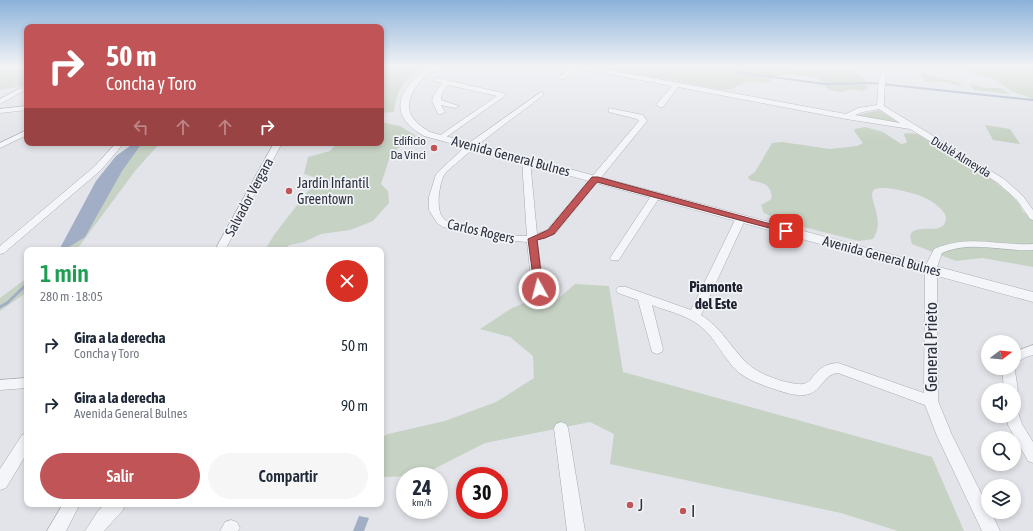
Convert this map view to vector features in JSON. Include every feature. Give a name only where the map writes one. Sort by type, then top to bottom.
[{"type":"street","points":[[0,102],[19,91]]},
{"type":"street","name":"Avenida General Bulnes","points":[[410,91],[404,106],[408,117],[415,126],[427,134],[1033,297]]},
{"type":"street","points":[[439,91],[436,101],[441,112]]},
{"type":"street","points":[[442,138],[503,95],[484,91]]},
{"type":"street","points":[[660,105],[671,91]]},
{"type":"street","points":[[711,91],[846,117],[913,127]]},
{"type":"street","points":[[846,117],[861,110],[880,107],[881,91]]},
{"type":"street","name":"Carlos Rogers","points":[[532,239],[511,239],[447,225],[436,218],[433,208],[439,176],[472,146],[541,94]]},
{"type":"street","points":[[436,101],[455,106]]},
{"type":"street","name":"Dublé Almeyda","points":[[880,107],[1001,181],[1020,198],[1033,217]]},
{"type":"street","points":[[0,111],[24,108]]},
{"type":"street","points":[[0,118],[18,109]]},
{"type":"street","points":[[532,239],[542,237],[551,232],[643,121],[640,117],[612,110]]},
{"type":"street","points":[[0,146],[24,134]]},
{"type":"street","points":[[0,251],[5,242],[98,168],[117,146]]},
{"type":"street","name":"Salvador Vergara","points":[[222,247],[276,146]]},
{"type":"street","points":[[526,160],[532,239],[540,297]]},
{"type":"street","points":[[615,258],[656,195]]},
{"type":"street","points":[[694,316],[741,218]]},
{"type":"street","points":[[931,270],[938,251],[956,244],[975,243],[1033,248]]},
{"type":"street","name":"General Prieto","points":[[931,270],[931,400],[945,436],[991,531]]},
{"type":"street","points":[[622,290],[694,316],[716,333],[744,369],[761,379],[804,390],[812,387],[828,368],[838,368],[931,400]]},
{"type":"street","points":[[644,299],[657,349]]},
{"type":"street","points":[[1021,354],[1033,350]]},
{"type":"street","points":[[0,385],[24,383]]},
{"type":"street","points":[[1015,423],[1033,456]]},
{"type":"street","points":[[561,428],[576,531]]},
{"type":"street","points":[[0,483],[24,445]]},
{"type":"street","points":[[56,531],[70,507]]},
{"type":"street","points":[[94,531],[104,517],[114,507]]},
{"type":"green space","points":[[384,91],[400,91],[394,112],[384,113]]},
{"type":"green space","points":[[981,91],[1005,91],[1010,94]]},
{"type":"green space","points":[[1011,91],[1033,91],[1033,99]]},
{"type":"green space","points":[[879,110],[898,122],[896,123],[854,116]]},
{"type":"green space","points":[[384,123],[400,126],[416,136],[391,153],[381,184],[388,191],[389,203],[373,221],[350,230],[321,234],[304,242],[289,245],[288,247],[267,247],[274,235],[318,178],[304,174],[308,157],[330,151],[334,146],[384,146]]},
{"type":"green space","points":[[985,125],[1010,129],[1020,144],[993,140]]},
{"type":"green space","points":[[865,127],[883,132],[901,144],[906,143],[907,141],[904,135],[905,133],[917,134],[989,177],[1012,196],[1019,204],[1023,212],[1033,217],[1033,267],[982,258],[956,261],[912,244],[910,236],[912,232],[922,229],[938,228],[945,223],[946,217],[940,208],[930,200],[905,191],[881,188],[873,191],[872,195],[878,225],[877,232],[873,239],[859,241],[784,222],[764,213],[761,205],[770,200],[772,197],[771,192],[765,184],[750,180],[748,177],[755,172],[772,143],[782,142],[830,149],[857,146],[863,143],[854,131],[855,129]]},
{"type":"green space","points":[[134,146],[157,146],[135,171],[79,247],[61,247]]},
{"type":"green space","points":[[24,280],[24,294],[0,311],[0,298]]},
{"type":"green space","points":[[575,284],[609,286],[623,372],[932,457],[964,531],[898,531],[841,513],[610,464],[614,434],[590,422],[485,443],[438,467],[396,467],[396,477],[384,477],[384,436],[388,434],[445,421],[496,402],[534,378],[533,356],[510,337],[480,329],[512,308],[532,300],[551,305]]},
{"type":"water","points":[[130,146],[140,146],[122,171],[85,237],[69,247],[61,247],[96,181],[116,156]]},
{"type":"water","points":[[359,516],[369,518],[364,531],[353,531]]},
{"type":"waterway","points":[[946,91],[1033,100]]},
{"type":"waterway","points":[[0,307],[7,303],[24,287]]},
{"type":"place","name":"Edificio Da Vinci","points":[[434,148]]},
{"type":"place","name":"Jardín Infantil Greentown","points":[[289,191]]},
{"type":"place","name":"J","points":[[630,505]]},
{"type":"place","name":"I","points":[[683,511]]},
{"type":"district","name":"Piamonte del Este","points":[[716,294]]},
{"type":"route","points":[[539,289],[532,239],[542,237],[551,232],[595,179],[786,231]]}]
